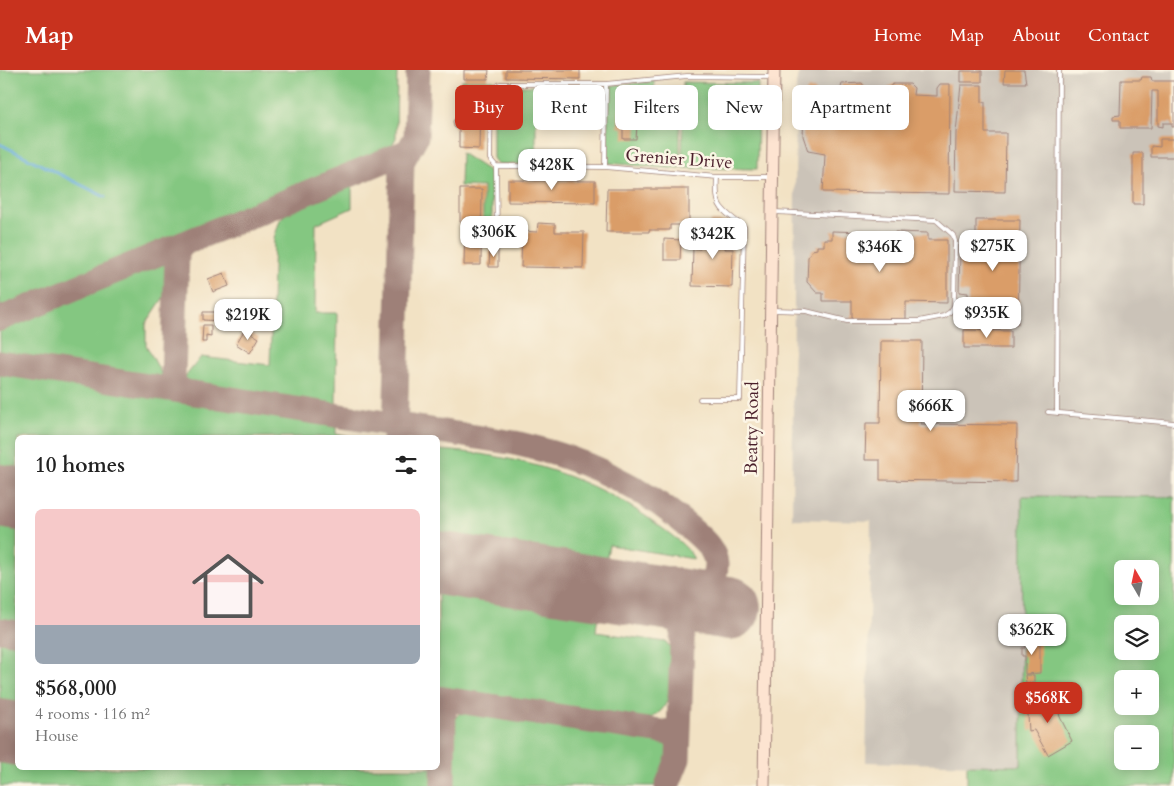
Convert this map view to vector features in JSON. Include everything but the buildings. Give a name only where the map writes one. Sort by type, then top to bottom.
[{"type":"main road","name":"Beatty Road","points":[[764,786],[774,74]]},
{"type":"lane","points":[[733,70],[733,76]]},
{"type":"lane","points":[[1057,413],[1059,70]]},
{"type":"lane","points":[[498,234],[496,166],[490,159],[491,90],[500,84],[606,84],[687,76],[774,74]]},
{"type":"lane","points":[[605,167],[606,84]]},
{"type":"lane","name":"Grenier Drive","points":[[496,166],[605,167],[717,177],[773,177]]},
{"type":"lane","points":[[700,399],[740,399],[744,227],[720,208],[716,198],[717,177]]},
{"type":"lane","points":[[771,310],[806,310],[847,321],[919,321],[944,316],[954,306],[955,241],[953,234],[936,220],[773,212]]},
{"type":"lane","points":[[1048,412],[1174,423]]},
{"type":"shaded area","points":[[801,70],[1174,70],[1174,497],[1022,497],[1021,766],[866,762],[871,521],[792,519],[796,130],[909,130],[909,85],[796,85]]},
{"type":"green space","points":[[0,70],[397,70],[396,138],[389,150],[0,308]]},
{"type":"green space","points":[[461,80],[494,80],[494,85],[461,85]]},
{"type":"green space","points":[[654,81],[655,85],[617,85]]},
{"type":"green space","points":[[683,82],[758,83],[758,85],[708,85],[708,130],[757,130],[757,169],[682,168],[682,130],[698,130],[698,85],[683,85]]},
{"type":"green space","points":[[615,85],[615,130],[680,130],[680,169],[607,163],[608,86]]},
{"type":"green space","points":[[523,86],[533,86],[533,130],[536,130],[536,164],[497,164],[493,158],[493,130],[523,130]]},
{"type":"green space","points":[[461,153],[492,173],[492,225],[483,229],[483,187],[460,186]]},
{"type":"green space","points":[[352,184],[352,208],[316,224],[315,313],[337,313],[336,404],[331,406],[186,383],[185,377],[201,357],[270,365],[274,238],[280,220],[288,211]]},
{"type":"green space","points":[[163,262],[167,267],[167,292],[146,324],[146,345],[161,373],[161,379],[0,355],[0,328]]},
{"type":"green space","points":[[0,372],[326,422],[336,428],[336,434],[340,435],[15,435],[15,476],[0,473]]},
{"type":"green space","points":[[440,450],[468,452],[525,463],[581,481],[633,508],[658,525],[683,545],[694,559],[609,545],[605,567],[440,540]]},
{"type":"green space","points":[[1022,496],[1174,497],[1174,786],[967,786],[967,765],[1021,766]]},
{"type":"green space","points":[[0,519],[15,521],[15,626],[0,623]]},
{"type":"green space","points":[[440,586],[598,611],[596,632],[666,642],[670,647],[670,685],[665,706],[648,719],[633,721],[440,691]]},
{"type":"green space","points":[[0,638],[15,640],[15,712],[0,709]]},
{"type":"green space","points":[[463,710],[666,739],[666,763],[660,786],[451,786],[453,720]]},
{"type":"green space","points":[[0,755],[15,757],[15,770],[437,770],[436,786],[0,786]]},
{"type":"waterway","points":[[0,144],[105,197]]},
{"type":"taxiway","points":[[395,435],[402,162],[416,137],[418,70]]},
{"type":"taxiway","points":[[0,319],[408,151]]},
{"type":"taxiway","points":[[183,391],[176,386],[173,378],[177,255],[179,249],[185,243]]},
{"type":"taxiway","points":[[0,363],[515,443],[585,464],[630,485],[651,498],[671,512],[703,540],[713,553],[716,564],[712,580],[691,602],[683,616],[678,759],[667,786]]},
{"type":"taxiway","points":[[440,562],[495,572]]},
{"type":"taxiway","points":[[590,587],[675,598],[694,590],[714,592],[719,603],[714,614],[704,618],[695,614],[687,603],[656,598]]},
{"type":"taxiway","points":[[0,630],[15,632]]},
{"type":"taxiway","points":[[440,698],[669,733],[676,738],[678,743]]},
{"type":"taxiway","points":[[440,703],[444,710],[443,786]]},
{"type":"runway","points":[[0,496],[15,498]]},
{"type":"runway","points":[[440,563],[729,608]]},
{"type":"runway","points":[[0,731],[15,734]]}]
